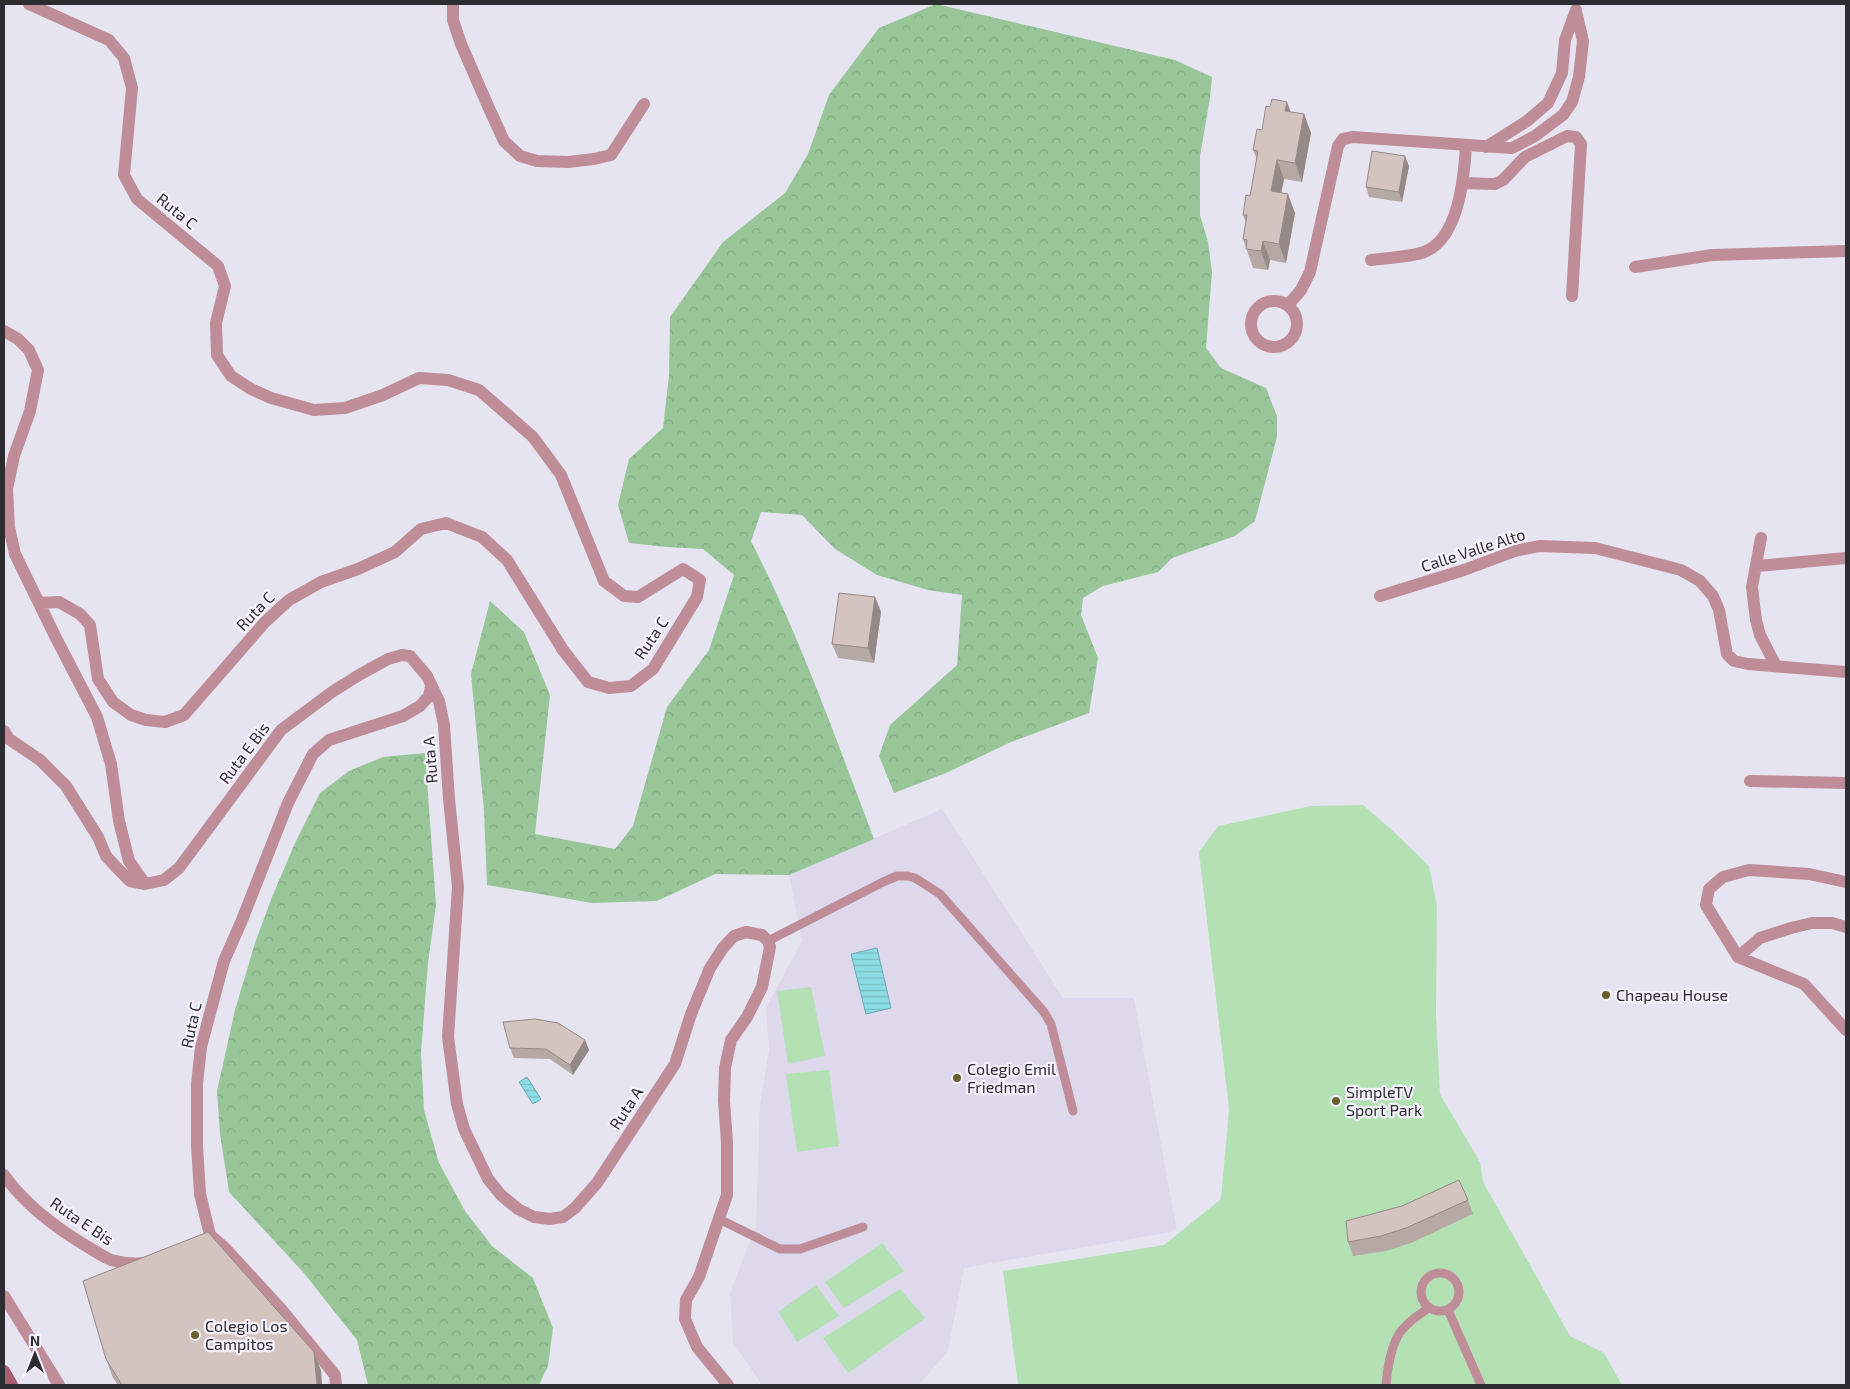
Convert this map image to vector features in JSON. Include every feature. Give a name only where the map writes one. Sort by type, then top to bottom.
[{"type":"main road","points":[[4,1371],[12,1385]]},
{"type":"street","name":"Ruta C","points":[[29,4],[109,40],[124,58],[132,88],[124,175],[137,199],[218,266],[225,286],[216,323],[217,356],[231,376],[251,390],[271,398],[314,410],[345,408],[382,395],[419,378],[448,380],[479,390],[533,437],[561,475],[604,582],[624,596],[638,597],[683,569],[700,580],[697,597],[653,669],[631,686],[609,688],[588,682],[563,650],[507,560],[482,537],[446,522],[421,529],[395,552],[358,569],[321,582],[289,600],[265,622],[184,715],[165,722],[146,720],[131,715],[113,702],[98,679],[90,625],[80,614],[59,602],[39,603]]},
{"type":"street","points":[[453,4],[453,20],[488,106],[504,141],[520,156],[537,161],[568,162],[611,155],[644,104]]},
{"type":"street","points":[[1486,147],[1527,121],[1548,103],[1562,73],[1565,40],[1577,8]]},
{"type":"street","points":[[1288,305],[1301,290],[1310,272],[1338,146],[1343,139],[1353,137],[1512,148],[1535,136],[1563,116],[1572,102],[1579,77],[1583,41],[1577,8]]},
{"type":"street","points":[[1548,103],[1563,116]]},
{"type":"street","points":[[1463,184],[1494,184],[1503,180],[1525,157],[1567,136],[1576,137],[1580,144],[1572,296]]},
{"type":"street","points":[[1371,260],[1425,252],[1442,240],[1450,226],[1463,184],[1466,146]]},
{"type":"street","points":[[1635,267],[1712,255],[1846,251]]},
{"type":"street","points":[[4,332],[18,339],[28,350],[38,370],[30,411],[14,456],[7,489],[9,527],[15,554],[97,717],[110,764],[118,821],[129,861],[145,884]]},
{"type":"street","points":[[1761,538],[1752,587],[1760,635],[1776,666]]},
{"type":"street","name":"Calle Valle Alto","points":[[1380,596],[1464,570],[1515,551],[1538,546],[1595,548],[1681,570],[1700,581],[1712,596],[1719,610],[1727,654],[1734,661],[1748,664],[1846,672]]},
{"type":"street","points":[[1756,566],[1846,558]]},
{"type":"street","name":"Ruta E Bis","points":[[145,884],[164,880],[179,868],[281,730],[332,692],[388,659],[402,655],[410,656],[419,665],[431,686]]},
{"type":"street","name":"Ruta C","points":[[336,1385],[335,1375],[281,1309],[224,1247],[206,1237],[200,1194],[197,1146],[197,1084],[201,1047],[224,961],[288,803],[313,754],[329,740],[403,716],[420,706],[429,696],[431,686]]},
{"type":"street","name":"Ruta A","points":[[431,686],[439,701],[444,725],[458,887],[448,1037],[452,1072],[464,1129],[476,1156],[488,1179],[518,1209],[534,1217],[550,1219],[563,1217],[575,1208],[597,1183],[675,1064],[691,1014],[710,968],[723,948],[734,936],[746,932],[762,935],[768,941]]},
{"type":"street","points":[[4,731],[9,739],[40,760],[66,786],[98,838],[106,856],[117,868],[130,881],[145,884]]},
{"type":"street","points":[[1750,781],[1846,783]]},
{"type":"street","points":[[1846,882],[1809,874],[1749,870],[1724,877],[1709,889],[1706,905],[1738,957],[1804,984],[1846,1030]]},
{"type":"street","points":[[1738,957],[1760,938],[1791,928],[1812,924],[1832,924],[1846,927]]},
{"type":"street","points":[[728,1385],[696,1347],[685,1319],[686,1300],[699,1277],[727,1194],[727,1142],[724,1101],[725,1068],[731,1040],[747,1017],[762,987],[770,947],[768,941]]},
{"type":"street","name":"Ruta E Bis","points":[[4,1175],[15,1191],[45,1218],[110,1260],[135,1264],[157,1261]]},
{"type":"street","points":[[4,1296],[59,1385]]},
{"type":"lane","points":[[768,941],[883,882],[897,876],[915,878],[940,894],[1044,1012],[1051,1024],[1073,1110]]},
{"type":"lane","points":[[719,1219],[780,1248],[800,1248],[863,1227]]},
{"type":"lane","points":[[1445,1273],[1456,1280],[1460,1293],[1455,1305],[1448,1310],[1435,1311],[1429,1308],[1422,1297],[1422,1284],[1432,1275],[1445,1273]]},
{"type":"lane","points":[[1386,1385],[1387,1369],[1398,1335],[1413,1319],[1429,1308]]},
{"type":"lane","points":[[1448,1310],[1481,1385]]},
{"type":"shaded area","name":"Colegio Emil Friedman","points":[[942,809],[1063,998],[1134,998],[1177,1231],[964,1268],[948,1351],[919,1385],[762,1385],[733,1342],[730,1293],[756,1225],[760,1105],[769,1050],[766,1008],[802,941],[789,875]]},
{"type":"green space","points":[[936,4],[1175,60],[1212,77],[1200,156],[1200,215],[1208,242],[1212,272],[1206,348],[1221,368],[1266,388],[1277,416],[1277,437],[1255,521],[1235,536],[1172,558],[1158,572],[1103,586],[1083,598],[1081,615],[1098,658],[1089,713],[1011,742],[946,773],[894,793],[879,756],[890,725],[957,665],[962,595],[928,590],[877,575],[835,549],[802,515],[761,512],[751,541],[786,614],[874,839],[789,875],[715,874],[657,901],[592,903],[487,885],[484,811],[471,674],[490,601],[524,632],[550,695],[535,834],[615,849],[633,826],[667,707],[709,650],[734,575],[703,549],[629,543],[618,505],[629,459],[663,428],[669,376],[670,317],[723,242],[785,193],[808,154],[829,95],[879,28]]},
{"type":"green space","points":[[425,753],[436,905],[428,963],[421,1053],[424,1110],[439,1163],[465,1211],[492,1246],[533,1278],[553,1328],[548,1366],[539,1385],[368,1385],[357,1340],[303,1272],[229,1192],[220,1134],[217,1091],[235,1010],[255,943],[295,843],[320,793],[349,771],[383,757]]},
{"type":"green space","name":"SimpleTV Sport Park","points":[[1363,805],[1429,866],[1437,906],[1436,1015],[1440,1094],[1480,1162],[1483,1182],[1570,1336],[1604,1353],[1622,1385],[1018,1385],[1003,1271],[1164,1245],[1221,1199],[1229,1109],[1199,852],[1218,826],[1311,806]]},
{"type":"green space","points":[[811,987],[825,1056],[788,1064],[777,991]]},
{"type":"green space","points":[[829,1070],[839,1146],[797,1152],[786,1074]]},
{"type":"green space","points":[[882,1243],[904,1271],[844,1308],[825,1282]]},
{"type":"green space","points":[[816,1285],[839,1316],[797,1342],[778,1312]]},
{"type":"green space","points":[[900,1289],[925,1318],[848,1373],[823,1338]]},
{"type":"water","points":[[877,948],[891,1008],[866,1014],[851,954]]},
{"type":"water","points":[[527,1077],[541,1099],[533,1104],[519,1082]]},
{"type":"building","points":[[1272,99],[1287,102],[1285,111],[1304,114],[1295,163],[1277,160],[1271,191],[1288,194],[1279,244],[1263,241],[1261,251],[1246,249],[1247,240],[1243,239],[1247,215],[1243,215],[1246,195],[1250,196],[1258,151],[1253,150],[1257,129],[1262,130],[1266,106],[1270,107]]},
{"type":"building","points":[[1372,151],[1405,156],[1399,192],[1366,187]]},
{"type":"building","points":[[839,593],[875,597],[868,648],[832,644]]},
{"type":"building","points":[[535,1019],[558,1023],[585,1040],[570,1065],[546,1049],[510,1048],[503,1022]]},
{"type":"building","points":[[1459,1180],[1468,1200],[1406,1228],[1381,1236],[1348,1242],[1346,1221],[1402,1206]]},
{"type":"building","name":"Colegio Los Campitos","points":[[208,1232],[314,1352],[317,1385],[122,1385],[106,1359],[83,1281]]},
{"type":"place","name":"Chapeau House","points":[[1606,995]]},
{"type":"place","name":"Colegio Emil Friedman","points":[[957,1078]]},
{"type":"place","name":"SimpleTV Sport Park","points":[[1336,1101]]},
{"type":"place","name":"Colegio Los Campitos","points":[[195,1335]]}]
